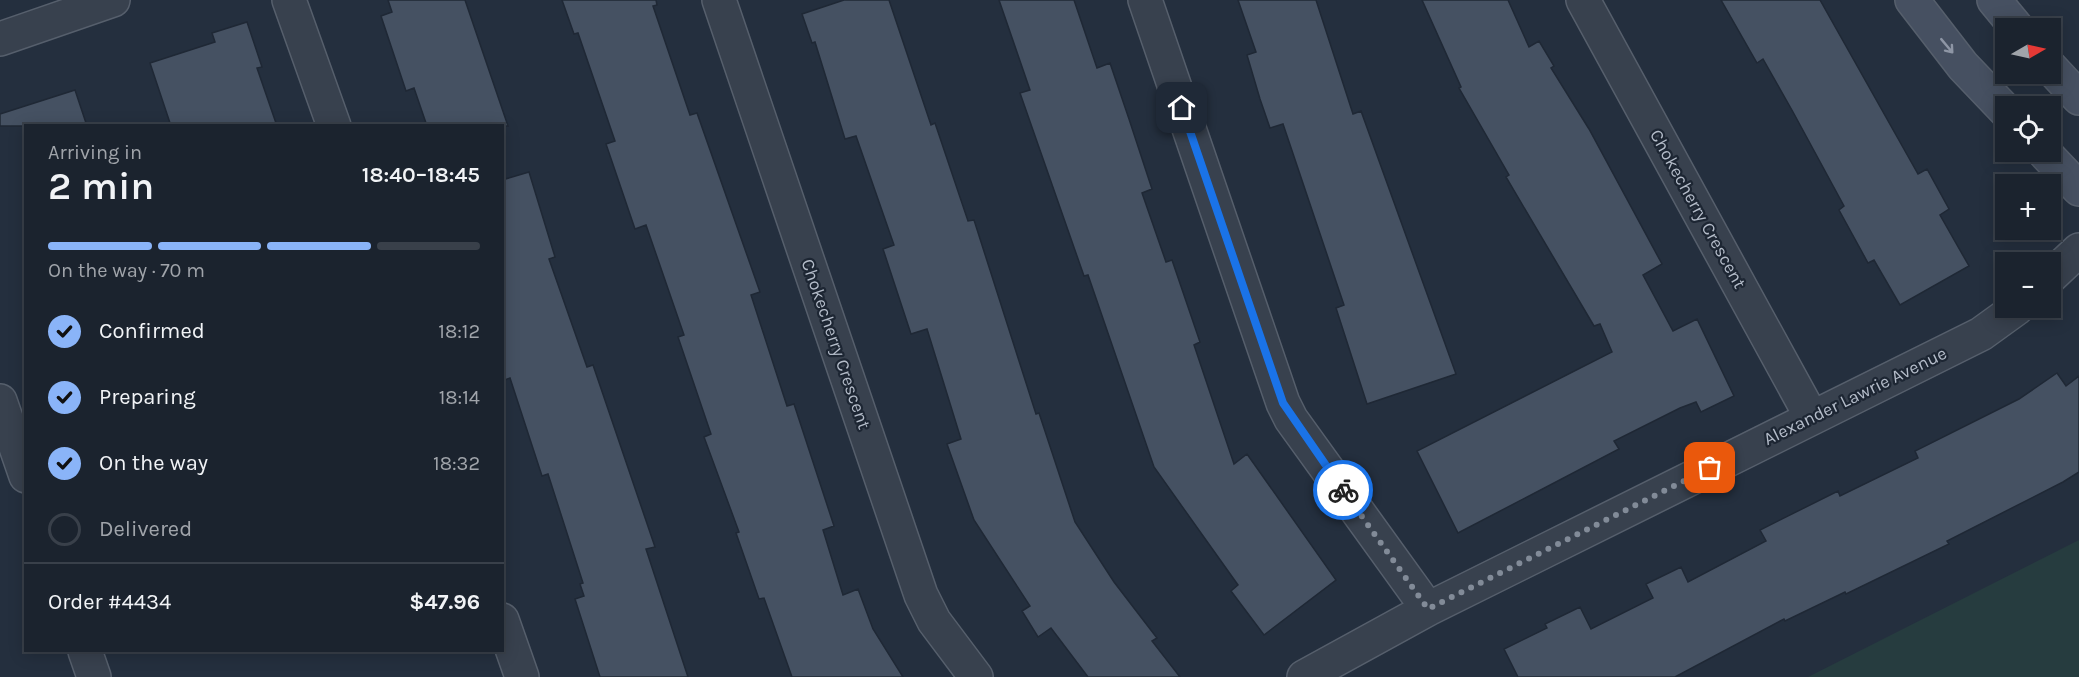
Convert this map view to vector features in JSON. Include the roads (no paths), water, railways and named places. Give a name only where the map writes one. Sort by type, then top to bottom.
[{"type":"street","points":[[0,39],[113,0]]},
{"type":"street","points":[[289,0],[333,124]]},
{"type":"street","name":"Chokecherry Crescent","points":[[718,0],[921,595],[934,621],[976,677]]},
{"type":"street","points":[[1145,0],[1283,403],[1291,419],[1428,609]]},
{"type":"street","name":"Chokecherry Crescent","points":[[1583,0],[1812,418]]},
{"type":"street","points":[[1912,0],[1963,66],[1995,99]]},
{"type":"street","points":[[1994,0],[2009,18]]},
{"type":"street","points":[[2061,79],[2079,98]]},
{"type":"street","points":[[2053,162],[2079,189]]},
{"type":"street","points":[[2061,267],[2079,250]]},
{"type":"street","name":"Alexander Lawrie Avenue","points":[[1304,677],[1428,609],[1981,334],[2003,318]]},
{"type":"street","points":[[0,401],[24,470]]},
{"type":"street","points":[[504,626],[522,677]]},
{"type":"street","points":[[85,652],[94,677]]}]
